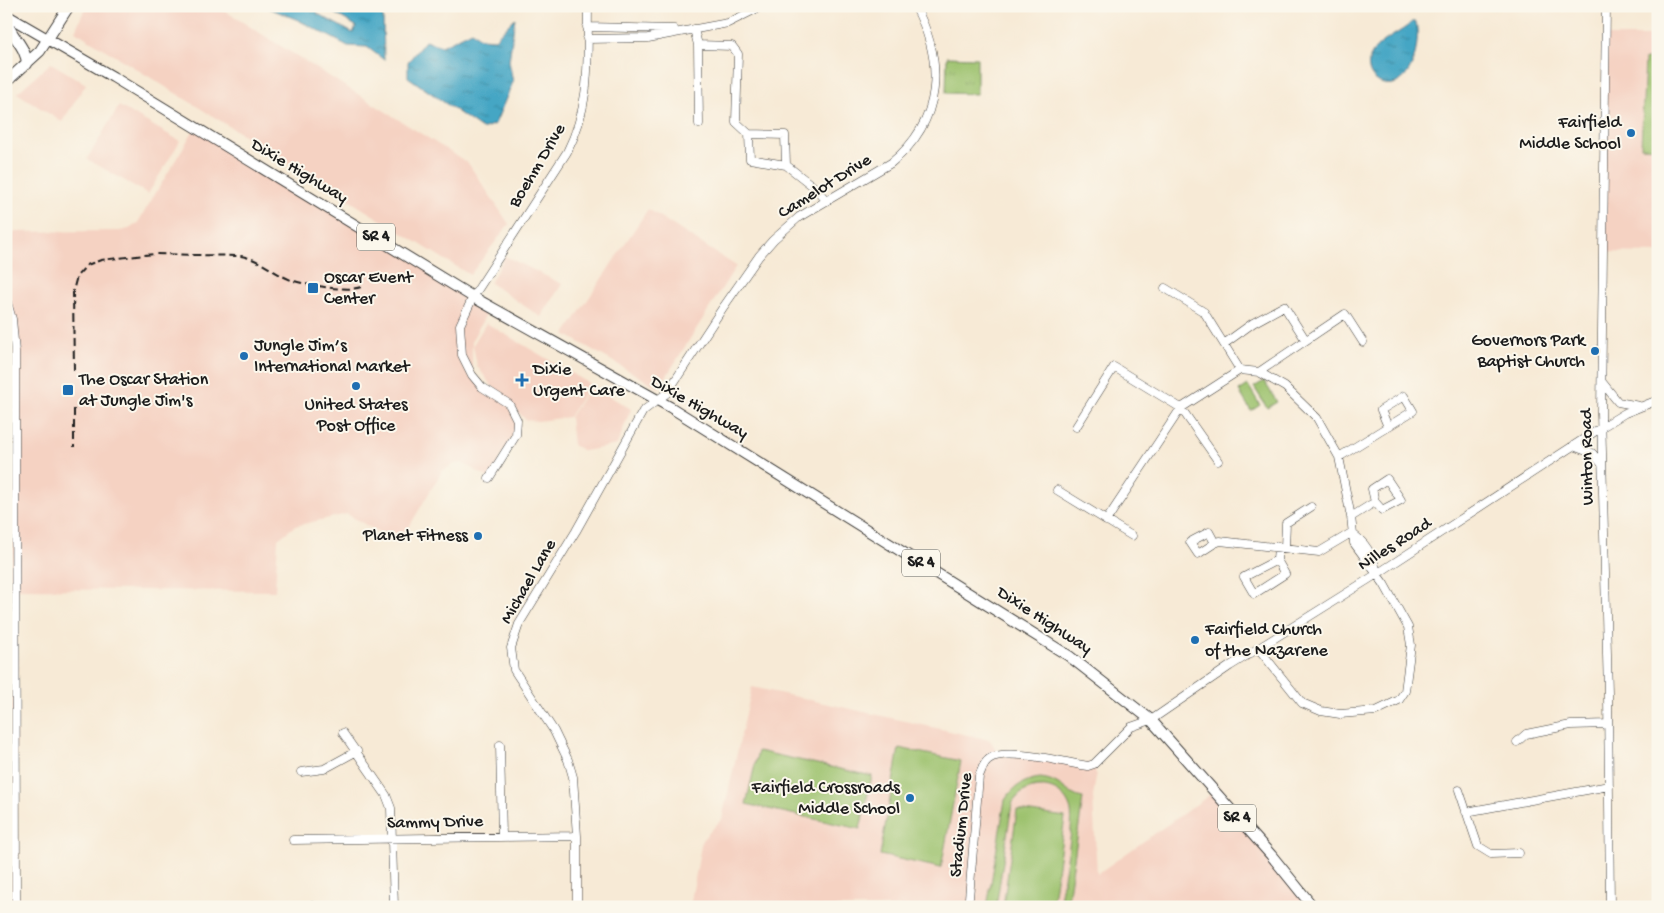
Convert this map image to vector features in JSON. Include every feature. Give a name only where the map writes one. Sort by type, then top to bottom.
[{"type":"main road","points":[[6,82],[27,64],[49,39],[69,6]]},
{"type":"main road","name":"Dixie Highway","points":[[6,15],[49,39],[473,297],[674,410],[1069,656],[1151,720],[1271,855],[1313,907]]},
{"type":"main road","points":[[6,20],[12,35],[26,55],[27,64]]},
{"type":"street","name":"Boehm Drive","points":[[490,478],[516,435],[518,427],[509,404],[475,380],[462,355],[460,325],[473,297],[567,152],[577,132],[586,98],[588,6]]},
{"type":"street","points":[[587,39],[648,38],[728,23],[746,10],[762,6]]},
{"type":"street","name":"Camelot Drive","points":[[656,400],[667,393],[722,309],[769,244],[799,217],[880,170],[900,155],[914,138],[927,115],[935,87],[935,59],[927,30],[915,6]]},
{"type":"street","name":"Winton Road","points":[[1606,6],[1602,464],[1610,907]]},
{"type":"street","points":[[587,27],[690,29]]},
{"type":"street","points":[[690,29],[698,45],[699,124]]},
{"type":"street","points":[[698,45],[732,46],[736,48],[738,54],[736,122],[749,134],[785,135],[786,165]]},
{"type":"street","points":[[749,134],[750,159],[786,165],[814,187],[826,200]]},
{"type":"street","points":[[1165,288],[1204,312],[1240,370]]},
{"type":"street","points":[[6,300],[12,319],[16,352],[16,907]]},
{"type":"street","points":[[1224,344],[1253,323],[1284,306],[1305,340]]},
{"type":"street","points":[[1259,372],[1345,314],[1363,342]]},
{"type":"street","points":[[1076,426],[1114,367],[1181,408],[1218,461]]},
{"type":"street","points":[[1106,521],[1181,408],[1240,370],[1259,372],[1285,388],[1302,401],[1317,418],[1339,457],[1351,517],[1351,533]]},
{"type":"street","points":[[1602,382],[1618,402],[1641,407]]},
{"type":"street","name":"Michael Lane","points":[[577,907],[575,792],[568,760],[554,731],[514,670],[511,648],[519,624],[576,531],[643,411],[656,400]]},
{"type":"street","name":"Nilles Road","points":[[1151,720],[1258,648],[1378,574],[1602,427],[1658,400]]},
{"type":"street","points":[[1339,457],[1388,427]]},
{"type":"street","points":[[1573,446],[1592,453],[1602,464]]},
{"type":"street","points":[[1057,490],[1132,536]]},
{"type":"street","points":[[1351,517],[1375,502]]},
{"type":"street","points":[[1277,560],[1244,577],[1254,594],[1285,574],[1277,560],[1286,523],[1311,507]]},
{"type":"street","points":[[1258,648],[1302,703],[1320,711],[1340,714],[1376,711],[1399,700],[1408,681],[1411,645],[1408,628],[1378,574],[1375,562],[1361,539],[1351,533]]},
{"type":"street","points":[[1215,543],[1220,541],[1281,546],[1319,552],[1351,533]]},
{"type":"street","name":"Stadium Drive","points":[[969,898],[979,776],[983,766],[989,759],[1008,754],[1088,766],[1094,764],[1131,727],[1151,720]]},
{"type":"street","points":[[1517,742],[1526,734],[1571,725],[1608,724]]},
{"type":"street","points":[[343,733],[386,795],[391,808],[394,907]]},
{"type":"street","points":[[500,745],[502,837]]},
{"type":"street","points":[[301,772],[324,769],[357,752]]},
{"type":"street","points":[[1466,812],[1609,786]]},
{"type":"street","points":[[1458,790],[1478,846],[1484,851],[1500,856],[1519,853]]},
{"type":"street","name":"Sammy Drive","points":[[293,840],[576,836]]},
{"type":"shaded area","points":[[86,6],[217,6],[468,163],[509,224],[470,275],[75,31]]},
{"type":"shaded area","name":"Fairfield Middle School","points":[[1606,36],[1658,36],[1658,253],[1604,252]]},
{"type":"shaded area","points":[[51,63],[86,84],[62,122],[17,93]]},
{"type":"shaded area","points":[[119,106],[180,141],[148,194],[87,159]]},
{"type":"shaded area","name":"Jungle Jim’s International Market","points":[[195,128],[490,307],[472,340],[472,375],[509,404],[518,427],[489,478],[462,463],[454,464],[442,471],[399,544],[347,514],[295,526],[278,539],[275,591],[15,589],[16,907],[6,907],[6,487],[16,487],[15,352],[6,299],[6,232],[120,231],[129,229],[137,224]]},
{"type":"shaded area","points":[[648,209],[736,266],[659,388],[565,334]]},
{"type":"shaded area","points":[[505,256],[562,284],[541,317],[490,283]]},
{"type":"shaded area","points":[[486,323],[590,384],[569,417],[538,421],[526,420],[491,385],[477,366],[473,345]]},
{"type":"shaded area","points":[[591,385],[631,409],[617,445],[584,451],[573,445],[570,417]]},
{"type":"shaded area","name":"Fairfield Crossroads Middle School","points":[[752,687],[990,740],[999,755],[1094,764],[1096,776],[1093,797],[1097,874],[1214,792],[1313,907],[690,907],[702,840],[722,819]]},
{"type":"green space","points":[[947,57],[977,58],[977,94],[946,93]]},
{"type":"green space","points":[[1645,59],[1658,59],[1658,148],[1641,147]]},
{"type":"green space","points":[[1264,381],[1277,402],[1267,408],[1254,387]]},
{"type":"green space","points":[[1248,385],[1260,405],[1251,411],[1239,391]]},
{"type":"green space","points":[[899,748],[961,761],[941,868],[880,855]]},
{"type":"green space","points":[[758,751],[872,776],[860,829],[746,804]]},
{"type":"green space","points":[[1048,779],[1078,797],[1083,798],[1067,907],[1059,907],[1069,844],[1071,811],[1067,801],[1060,793],[1051,788],[1040,787],[1031,788],[1024,792],[1012,804],[996,907],[987,907],[1005,800],[1020,785],[1029,780]]},
{"type":"green space","points":[[1017,810],[1065,817],[1052,907],[1003,907]]},
{"type":"water","points":[[264,6],[316,6],[318,14],[353,33],[356,26],[327,9],[376,10],[383,16],[384,60],[367,47],[348,46],[298,20]]},
{"type":"water","points":[[515,18],[509,61],[513,82],[495,124],[482,129],[408,77],[408,62],[425,41],[442,46],[472,31],[480,38],[495,39]]},
{"type":"water","points":[[1412,22],[1416,22],[1417,38],[1415,56],[1408,73],[1396,83],[1383,84],[1377,81],[1370,72],[1369,66],[1373,52],[1381,43],[1403,30]]},
{"type":"railway","points":[[74,370],[73,291],[77,276],[87,265],[101,260],[154,254],[241,256],[254,260],[297,282],[346,289],[361,287]]},
{"type":"railway","points":[[74,409],[74,447]]},
{"type":"place","name":"Fairfield Middle School","points":[[1631,133]]},
{"type":"place","name":"Oscar Event Center","points":[[313,288]]},
{"type":"place","name":"Governors Park Baptist Church","points":[[1595,351]]},
{"type":"place","name":"Jungle Jim’s International Market","points":[[244,356]]},
{"type":"place","name":"Dixie Urgent Care","points":[[522,380]]},
{"type":"place","name":"United States Post Office","points":[[356,386]]},
{"type":"place","name":"The Oscar Station at Jungle Jim's","points":[[68,390]]},
{"type":"place","name":"Planet Fitness","points":[[478,536]]},
{"type":"place","name":"Fairfield Church of the Nazarene","points":[[1195,640]]},
{"type":"place","name":"Fairfield Crossroads Middle School","points":[[910,798]]}]
